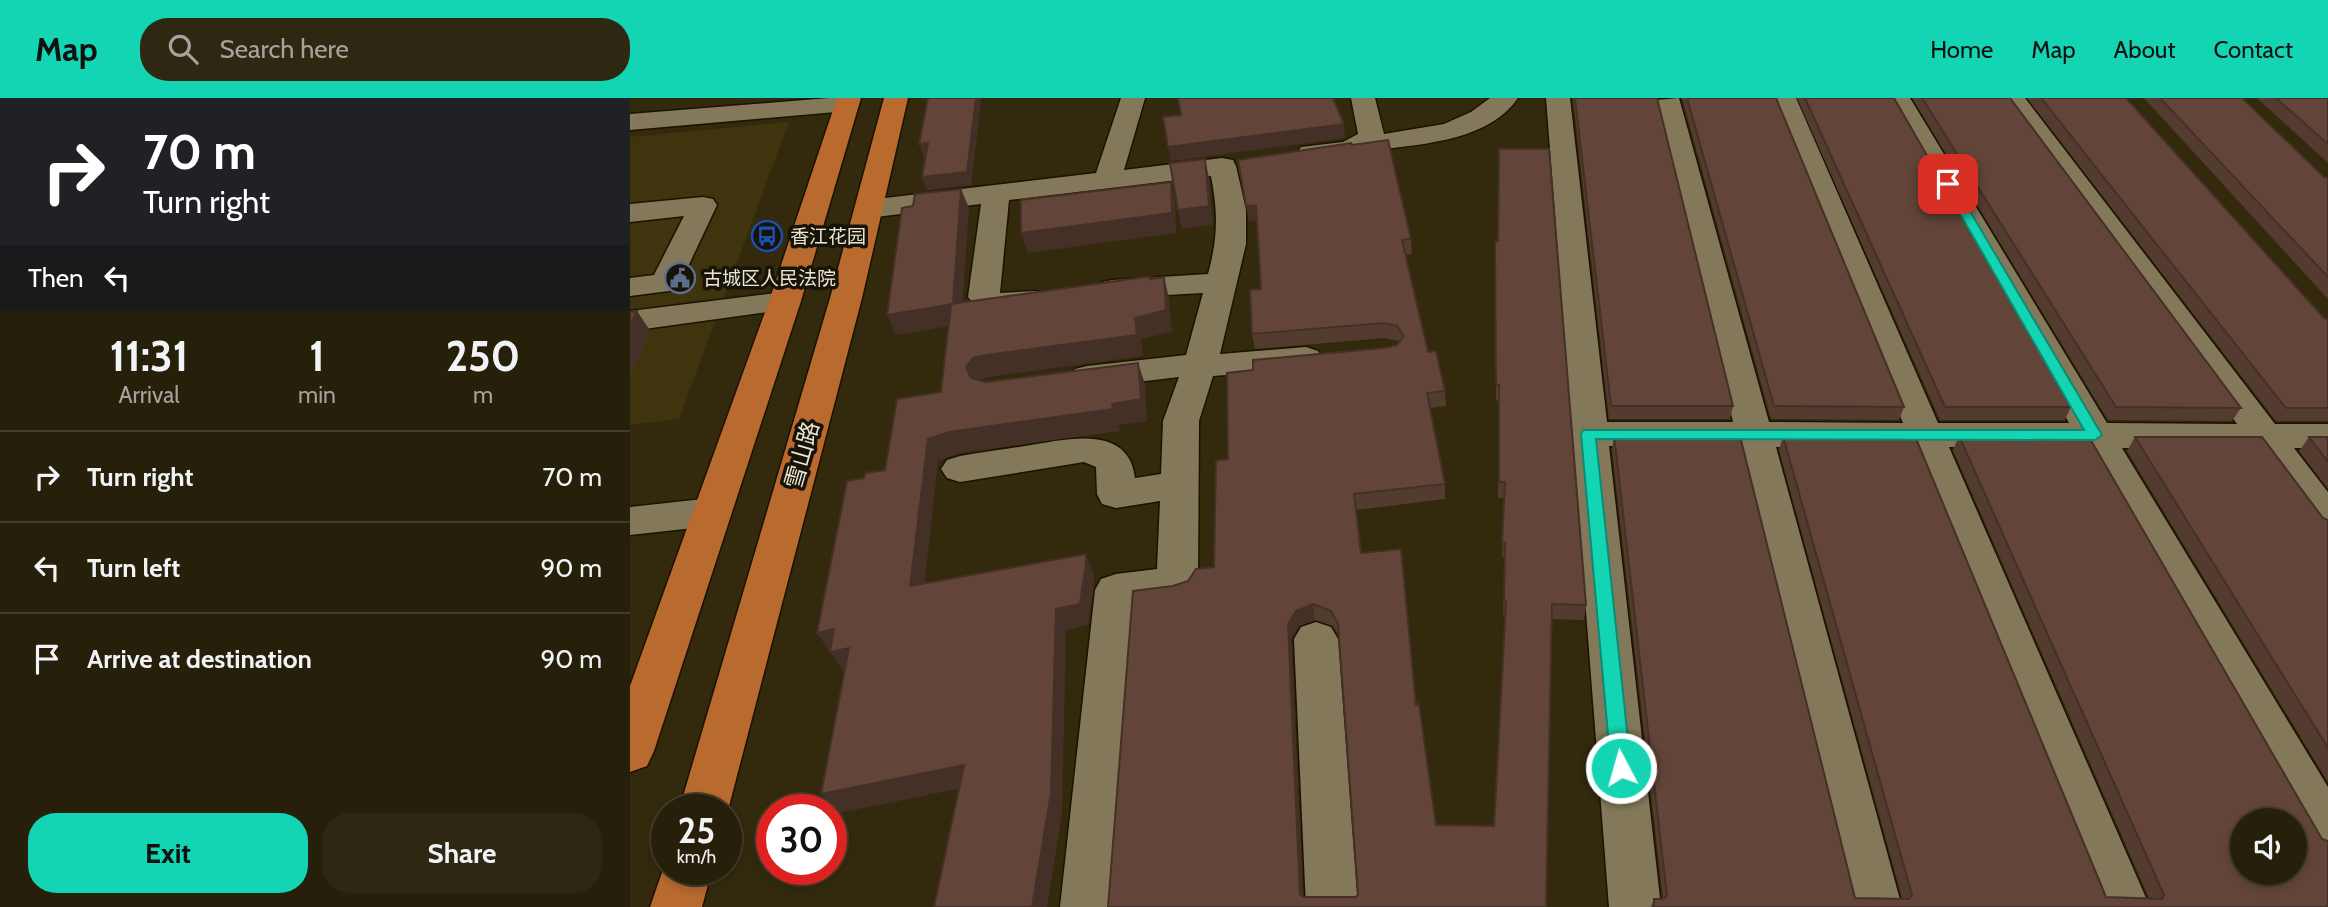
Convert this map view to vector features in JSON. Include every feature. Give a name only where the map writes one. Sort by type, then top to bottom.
[{"type":"main road","name":"雪山路","points":[[707,794],[896,98]]},
{"type":"main road","points":[[630,751],[785,301],[848,101]]},
{"type":"main road","points":[[676,907],[683,885]]},
{"type":"street","points":[[1107,180],[1133,98]]},
{"type":"street","points":[[1363,98],[1371,135],[1364,143]]},
{"type":"street","points":[[1285,157],[1364,143],[1409,141],[1457,128],[1479,118],[1506,98]]},
{"type":"street","points":[[1558,98],[1635,907]]},
{"type":"street","points":[[1784,98],[2124,907]]},
{"type":"street","points":[[1898,98],[2328,833]]},
{"type":"street","points":[[2012,98],[2328,520]]},
{"type":"street","points":[[1668,100],[1876,907]]},
{"type":"street","points":[[630,122],[685,108],[848,101]]},
{"type":"street","points":[[868,209],[1233,165],[1231,244],[1181,421],[1177,583],[1116,590],[1086,907]]},
{"type":"street","points":[[996,194],[984,297],[990,302],[1008,304],[1172,284],[1222,283]]},
{"type":"street","points":[[630,213],[703,205],[666,283],[630,287]]},
{"type":"street","points":[[630,321],[785,301]]},
{"type":"street","points":[[1050,382],[1160,367],[1332,356]]},
{"type":"street","points":[[1588,434],[2328,436]]},
{"type":"street","points":[[960,468],[1084,449],[1098,451],[1114,462],[1116,494],[1180,485]]},
{"type":"street","points":[[630,522],[712,512]]},
{"type":"street","points":[[1317,639],[1332,907]]},
{"type":"shaded area","name":"古城区人民法院","points":[[789,122],[679,419],[630,425],[630,137]]},
{"type":"building","points":[[928,98],[976,98],[967,172],[922,177],[928,143],[919,144]]},
{"type":"building","points":[[1178,98],[1333,98],[1344,124],[1168,147],[1163,117],[1181,115]]},
{"type":"building","points":[[1575,98],[1657,98],[1733,406],[1611,406]]},
{"type":"building","points":[[1687,98],[1776,98],[1904,407],[1774,406]]},
{"type":"building","points":[[1805,98],[1894,98],[2071,407],[1945,407]]},
{"type":"building","points":[[1922,98],[2010,98],[2241,408],[2116,407]]},
{"type":"building","points":[[2041,98],[2126,98],[2324,318],[2328,319],[2328,408],[2286,408]]},
{"type":"building","points":[[2160,98],[2242,98],[2328,178],[2328,277]]},
{"type":"building","points":[[2276,98],[2328,98],[2328,144]]},
{"type":"building","points":[[1388,140],[1411,239],[1402,240],[1428,352],[1436,351],[1445,391],[1427,393],[1445,484],[1354,494],[1361,553],[1401,549],[1416,705],[1419,704],[1436,825],[1494,826],[1506,602],[1505,542],[1502,542],[1505,482],[1499,482],[1499,385],[1496,385],[1495,241],[1498,241],[1499,149],[1549,149],[1586,605],[1552,604],[1546,907],[1108,907],[1133,591],[1173,586],[1188,581],[1196,569],[1214,567],[1216,461],[1228,459],[1227,373],[1253,370],[1253,360],[1384,348],[1397,345],[1404,336],[1397,326],[1384,323],[1252,334],[1250,290],[1261,289],[1256,205],[1246,206],[1238,160],[1351,143]],"holes":[[[1313,604],[1331,611],[1338,624],[1358,894],[1356,897],[1303,897],[1300,894],[1288,624],[1296,611]]]},
{"type":"building","points":[[1205,159],[1209,206],[1178,210],[1170,163]]},
{"type":"building","points":[[1171,182],[1172,213],[1021,233],[1021,200]]},
{"type":"building","points":[[961,189],[953,304],[887,315],[902,208],[913,206],[915,194]]},
{"type":"building","points":[[1145,277],[1164,277],[1166,310],[1135,318],[1137,335],[986,355],[973,358],[966,367],[971,378],[986,382],[1138,363],[1141,399],[1112,404],[1113,409],[949,432],[928,439],[910,586],[1086,554],[1080,604],[1056,609],[1051,793],[1032,907],[934,907],[964,765],[821,794],[849,648],[830,652],[834,629],[817,633],[847,481],[864,478],[865,473],[885,470],[897,399],[941,392],[951,304]]},
{"type":"building","points":[[637,311],[630,325],[630,312]]},
{"type":"building","points":[[1614,435],[1740,436],[1855,898],[1909,899],[1912,895],[1783,436],[1915,436],[2106,897],[2162,899],[2164,895],[1959,436],[2089,437],[2304,808],[2230,808],[2230,885],[2307,885],[2307,813],[2322,839],[2328,841],[2328,907],[1654,907],[1654,899],[1664,899],[1667,896]]},
{"type":"building","points":[[2135,437],[2262,437],[2323,518],[2328,520],[2328,748]]},
{"type":"building","points":[[2309,437],[2328,437],[2328,462]]},
{"type":"place","name":"香江花园","points":[[767,236]]},
{"type":"place","name":"古城区人民法院","points":[[680,278]]},
{"type":"route","points":[[1621,768],[1588,434],[2095,435],[1948,184]]}]
